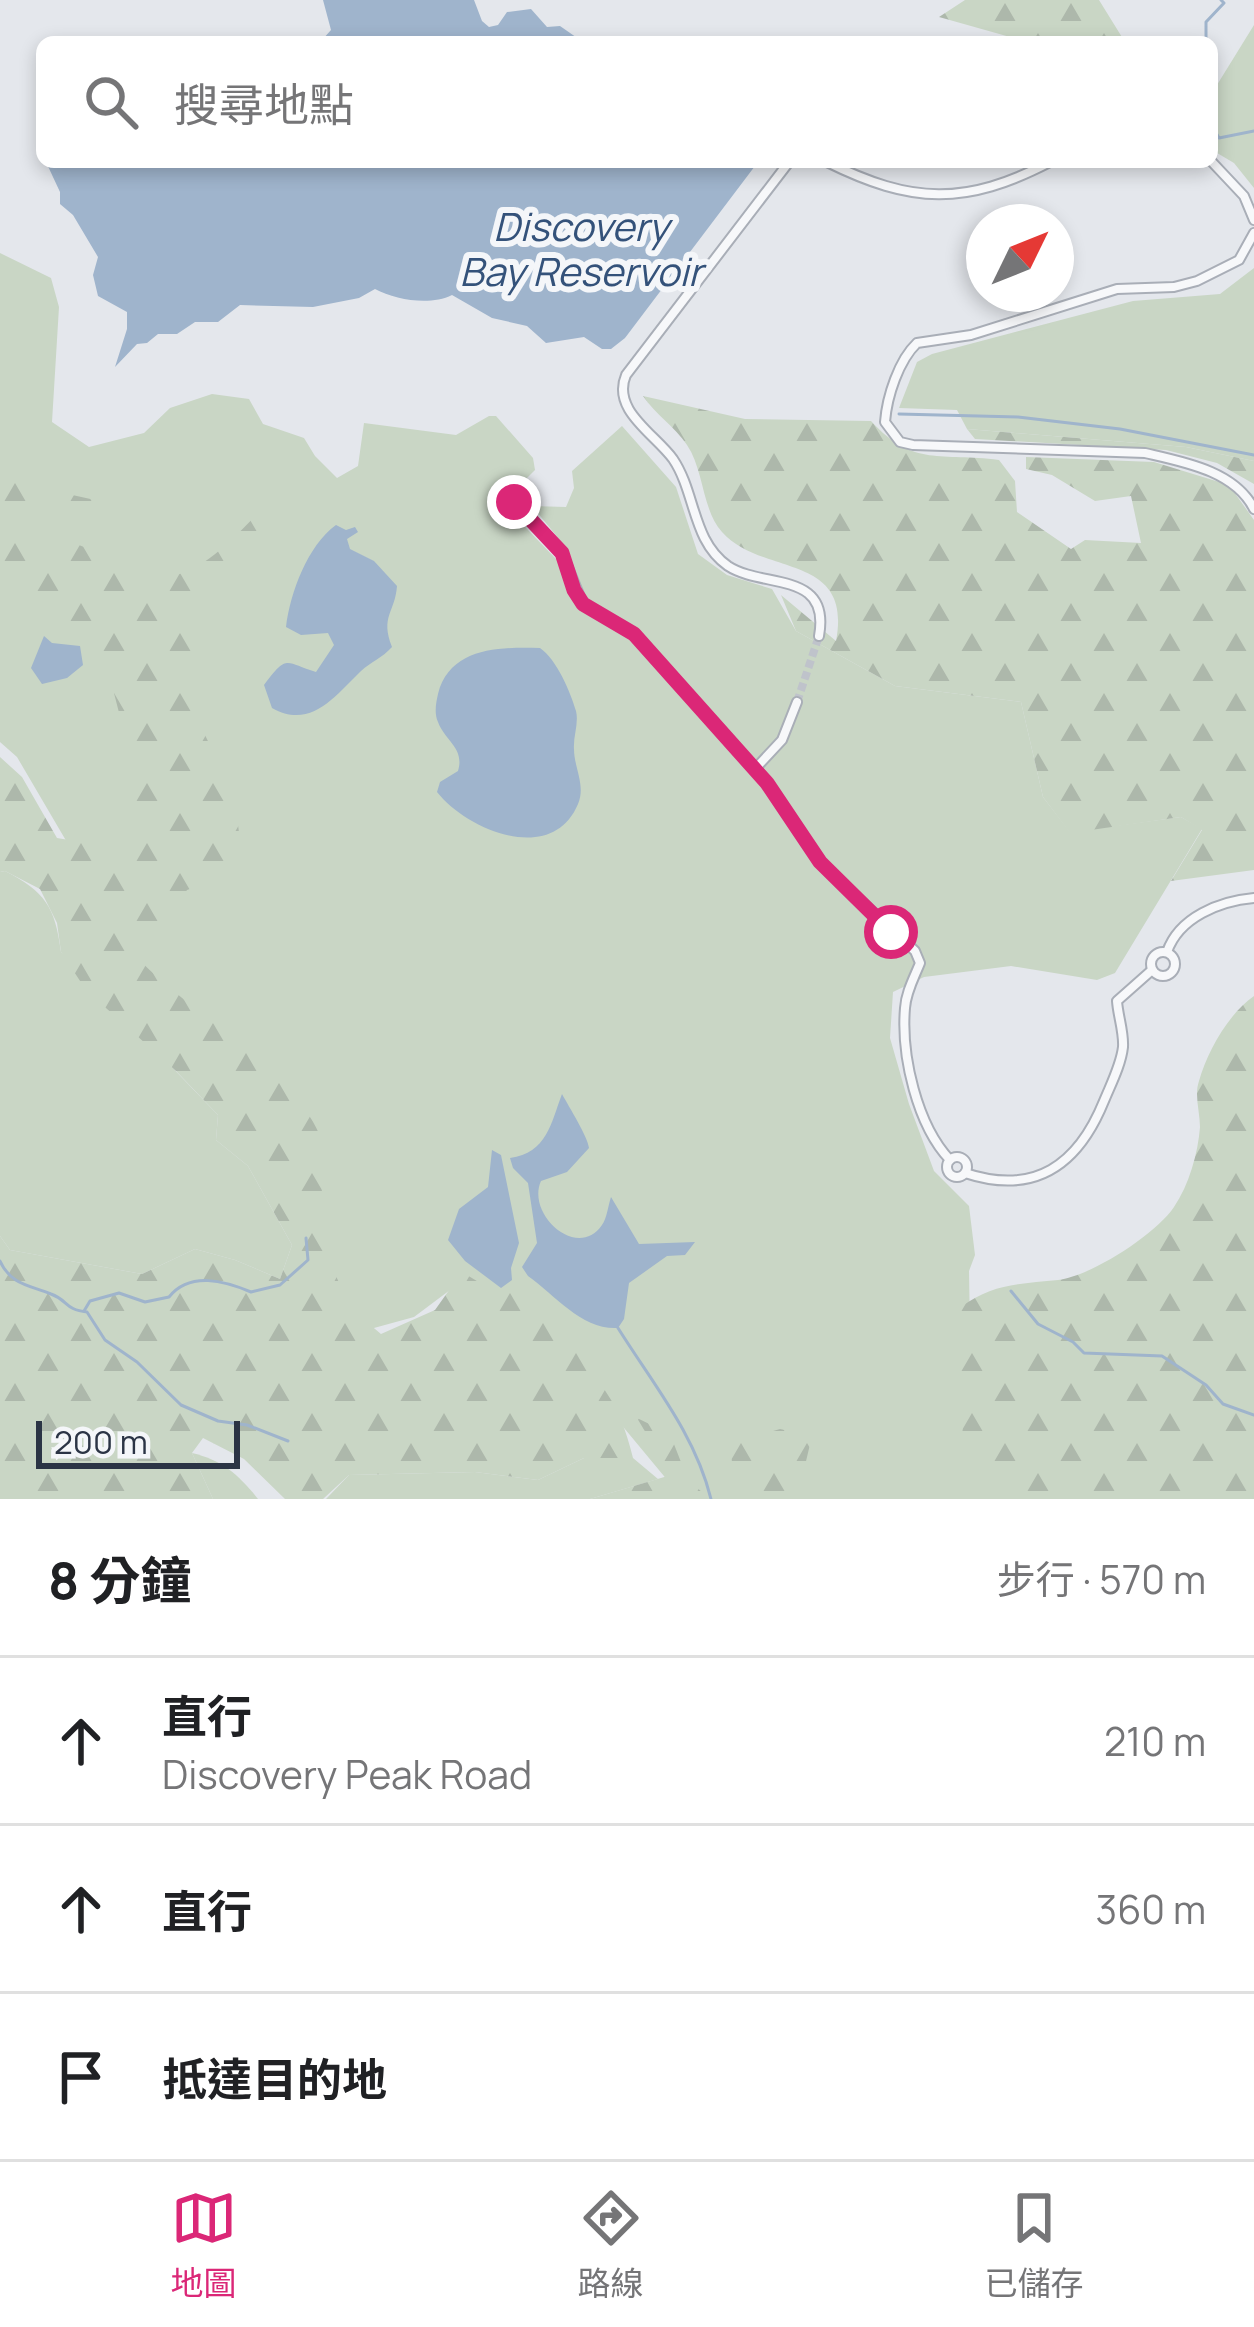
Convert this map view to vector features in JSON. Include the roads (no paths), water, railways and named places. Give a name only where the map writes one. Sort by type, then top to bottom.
[{"type":"street","points":[[784,168],[626,375],[622,394],[625,404],[676,465],[699,527],[717,555],[738,570],[806,591],[819,610],[819,636]]},
{"type":"street","points":[[841,168],[884,187],[919,194],[975,194],[1039,168]]},
{"type":"street","points":[[1218,168],[1244,196],[1254,220]]},
{"type":"street","points":[[1254,233],[1240,260],[1198,281],[1174,287],[1117,289],[971,335],[917,343],[906,356],[885,422],[900,442],[914,445],[1160,456],[1230,481],[1254,509]]},
{"type":"street","points":[[514,502],[562,553],[583,604],[634,634],[755,769],[820,862],[915,951],[920,963],[908,992],[904,1042],[927,1129],[950,1160],[962,1158],[965,1173],[1002,1182],[1026,1178],[1048,1171],[1085,1142],[1123,1047],[1117,1000],[1152,970],[1152,958],[1167,952],[1184,927],[1216,906],[1254,898]]},
{"type":"street","points":[[755,769],[782,740],[796,701]]},
{"type":"street","points":[[1152,970],[1162,976],[1172,973],[1176,962],[1167,952]]},
{"type":"water","points":[[323,0],[474,0],[489,27],[498,25],[507,12],[531,9],[547,27],[560,26],[574,36],[326,36],[331,30]]},
{"type":"water","name":"Discovery Bay Reservoir","points":[[49,168],[753,168],[625,338],[611,349],[602,349],[584,337],[546,343],[527,326],[492,318],[452,295],[413,300],[375,289],[359,298],[313,307],[240,305],[218,322],[195,322],[177,334],[158,334],[137,344],[115,367],[127,329],[127,312],[98,296],[93,275],[98,257],[73,215],[60,204]]},
{"type":"water","points":[[336,525],[346,530],[355,527],[358,532],[347,539],[350,549],[374,561],[397,586],[388,621],[392,647],[321,707],[310,713],[286,714],[272,708],[264,685],[287,663],[316,672],[334,645],[328,633],[301,635],[286,627],[302,571]]},
{"type":"water","points":[[44,636],[52,643],[80,646],[83,665],[67,678],[42,684],[31,668]]},
{"type":"water","points":[[540,648],[557,668],[576,711],[574,749],[580,797],[566,823],[549,834],[509,836],[468,819],[437,792],[440,782],[458,771],[459,763],[457,750],[438,722],[437,701],[444,678],[465,659],[493,650]]},
{"type":"water","points":[[562,1094],[589,1148],[567,1172],[541,1181],[538,1194],[547,1219],[568,1236],[592,1235],[604,1222],[611,1197],[639,1244],[695,1242],[685,1255],[667,1256],[629,1283],[624,1319],[618,1328],[581,1318],[522,1267],[537,1243],[528,1183],[510,1158],[540,1143]]},
{"type":"water","points":[[492,1150],[501,1155],[519,1243],[512,1280],[501,1288],[465,1261],[448,1240],[459,1209],[488,1187]]},
{"type":"waterway","points":[[1206,36],[1206,22],[1224,3],[1221,0]]},
{"type":"waterway","points":[[1218,136],[1254,131]]},
{"type":"waterway","points":[[899,414],[1018,417],[1120,429],[1254,455]]},
{"type":"waterway","points":[[84,1311],[90,1301],[119,1293],[145,1302],[169,1297],[197,1281],[251,1292],[280,1285],[308,1260],[306,1238]]},
{"type":"waterway","points":[[0,1261],[15,1280],[87,1312],[105,1340],[137,1362],[181,1405],[288,1441]]},
{"type":"waterway","points":[[1011,1291],[1038,1324],[1084,1353],[1162,1356],[1206,1385],[1223,1404],[1254,1415]]},
{"type":"waterway","points":[[618,1328],[684,1431],[711,1499]]},
{"type":"tunnel","points":[[797,702],[819,636]]}]
